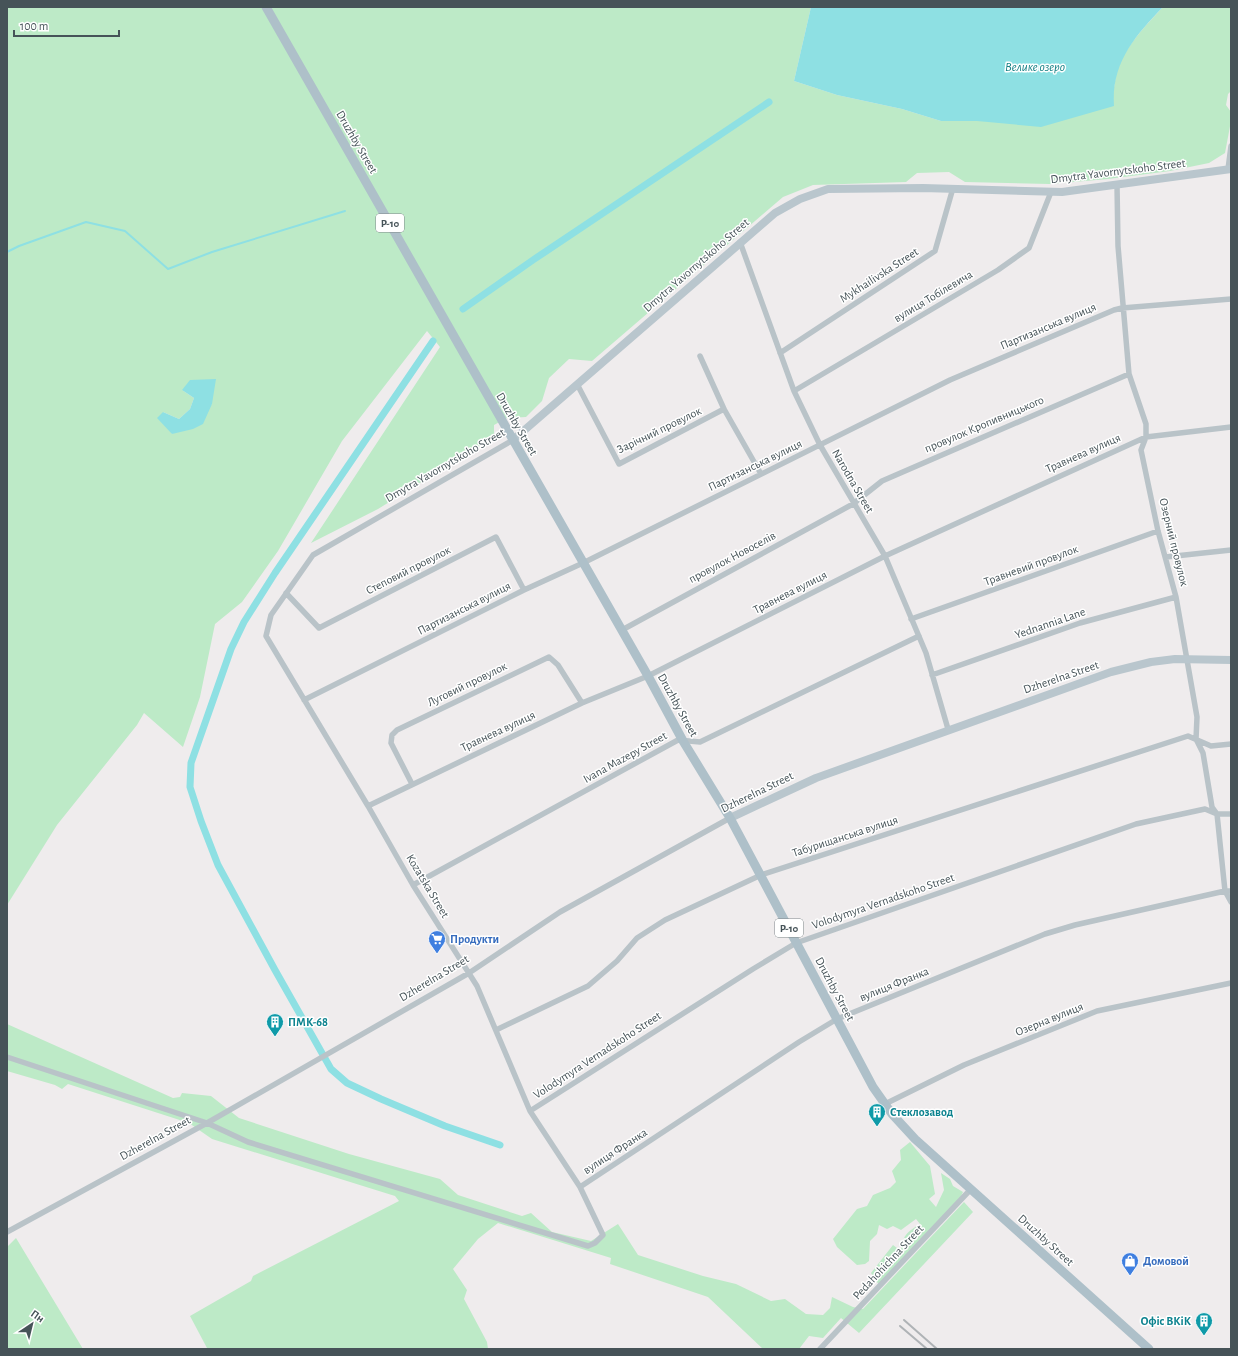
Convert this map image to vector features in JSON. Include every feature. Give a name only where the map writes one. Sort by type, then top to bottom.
[{"type":"main road","name":"Druzhby Street","points":[[266,7],[622,630],[683,741],[730,818],[873,1087],[892,1114],[915,1139],[1149,1349]]},
{"type":"main road","name":"Dmytra Yavornytskoho Street","points":[[513,440],[775,212],[800,199],[828,189],[953,188],[1062,192],[1230,169]]},
{"type":"main road","name":"Dzherelna Street","points":[[730,818],[816,778],[1111,672],[1151,662],[1175,659],[1231,660]]},
{"type":"street","points":[[1230,169],[1231,146]]},
{"type":"street","name":"Озерний провулок","points":[[1117,185],[1118,246],[1122,308],[1129,374],[1146,424],[1146,437],[1141,450],[1158,531],[1176,597],[1197,717],[1196,739],[1203,753],[1212,807],[1217,814],[1228,891],[1231,902]]},
{"type":"street","name":"Mykhailivska Street","points":[[780,353],[935,251],[953,188]]},
{"type":"street","name":"вулиця Тобілевича","points":[[794,391],[998,270],[1029,248],[1051,192]]},
{"type":"street","name":"Narodna Street","points":[[740,242],[794,391],[820,445],[853,504],[885,556],[919,636],[948,730]]},
{"type":"street","name":"Партизанська вулиця","points":[[304,700],[950,380],[1114,310],[1122,308],[1231,299]]},
{"type":"street","points":[[700,356],[724,409],[761,474]]},
{"type":"street","name":"провулок Кропивницького","points":[[853,504],[882,481],[1129,374]]},
{"type":"street","name":"Зарічний провулок","points":[[577,384],[619,464],[724,409]]},
{"type":"street","name":"Травнева вулиця","points":[[368,806],[582,703],[648,676],[885,556],[1146,437],[1231,427]]},
{"type":"street","name":"Dmytra Yavornytskoho Street","points":[[271,615],[313,555],[513,440]]},
{"type":"street","name":"провулок Новоселів","points":[[622,630],[853,504]]},
{"type":"street","name":"Травневий провулок","points":[[911,619],[1158,531]]},
{"type":"street","name":"Степовий провулок","points":[[286,593],[319,628],[496,537],[524,590]]},
{"type":"street","points":[[1166,557],[1231,550]]},
{"type":"street","name":"Yednannia Lane","points":[[932,675],[1080,623],[1176,597]]},
{"type":"street","name":"Kozatska Street","points":[[207,1123],[248,1142],[588,1246],[595,1243],[603,1235],[580,1187],[530,1111],[477,986],[413,885],[368,806],[266,636],[271,615]]},
{"type":"street","name":"Ivana Mazepy Street","points":[[413,885],[678,740],[700,742],[919,636]]},
{"type":"street","name":"Луговий провулок","points":[[412,784],[391,743],[392,735],[397,730],[549,657],[553,659],[582,703]]},
{"type":"street","name":"Табурищанська вулиця","points":[[496,1030],[588,986],[617,961],[638,938],[666,920],[761,875],[1188,736],[1211,746],[1231,744]]},
{"type":"street","name":"Volodymyra Vernadskoho Street","points":[[530,1111],[796,943],[1136,824],[1205,809],[1217,814],[1231,814]]},
{"type":"street","name":"Dzherelna Street","points":[[7,1232],[207,1123],[335,1050],[469,973],[560,912],[730,818]]},
{"type":"street","name":"вулиця Франка","points":[[580,1187],[837,1019],[1045,934],[1075,925],[1228,891]]},
{"type":"street","name":"Озерна вулиця","points":[[885,1104],[964,1065],[1097,1011],[1231,983]]},
{"type":"street","points":[[7,1057],[207,1123]]},
{"type":"street","name":"Pedahohichna Street","points":[[820,1349],[971,1189]]},
{"type":"green space","points":[[7,7],[811,7],[794,81],[837,95],[902,109],[941,121],[977,121],[1113,92],[1117,70],[1125,53],[1137,36],[1163,7],[1231,7],[1231,91],[1228,94],[1226,105],[1231,112],[1231,121],[1225,153],[1209,163],[1170,171],[1108,179],[1050,184],[965,182],[949,172],[917,173],[906,182],[813,185],[783,197],[592,361],[569,359],[549,378],[542,401],[526,417],[507,418],[494,425],[494,437],[378,509],[311,543],[440,347],[427,331],[342,441],[278,551],[242,602],[215,624],[200,697],[183,747],[144,713],[137,725],[57,825],[7,905]],"holes":[[[182,390],[212,404],[172,434],[163,412],[179,419],[190,409],[194,398]]]},
{"type":"green space","points":[[7,1024],[173,1098],[180,1097],[182,1093],[211,1096],[239,1118],[349,1154],[440,1179],[458,1195],[522,1216],[531,1213],[552,1232],[591,1241],[618,1224],[638,1255],[703,1276],[736,1284],[771,1301],[785,1299],[806,1314],[823,1315],[830,1308],[832,1297],[853,1307],[863,1309],[964,1202],[973,1212],[859,1333],[841,1318],[823,1338],[809,1336],[799,1349],[763,1349],[708,1297],[610,1264],[611,1258],[498,1223],[478,1239],[453,1269],[467,1290],[464,1299],[487,1342],[488,1349],[210,1349],[207,1348],[190,1316],[251,1281],[253,1276],[399,1201],[395,1196],[212,1139],[189,1123],[68,1084],[62,1089],[55,1085],[7,1071]]},
{"type":"green space","points":[[910,1142],[930,1166],[935,1194],[929,1199],[936,1207],[944,1190],[941,1173],[950,1179],[953,1186],[963,1192],[960,1198],[879,1285],[871,1273],[893,1245],[901,1251],[906,1235],[920,1224],[916,1219],[901,1230],[893,1226],[887,1229],[879,1225],[877,1234],[870,1241],[869,1261],[865,1264],[857,1265],[837,1247],[833,1239],[857,1209],[867,1206],[873,1195],[890,1188],[896,1182],[892,1171],[901,1160],[900,1150]]},
{"type":"green space","points":[[16,1238],[83,1349],[7,1349],[7,1247]]},
{"type":"water","name":"Велике озеро","points":[[811,7],[1163,7],[1134,40],[1121,63],[1116,76],[1114,106],[1041,127],[977,121],[941,121],[902,109],[837,95],[794,81]]},
{"type":"water","points":[[216,379],[212,404],[203,424],[193,429],[172,434],[157,418],[163,412],[179,419],[190,409],[194,398],[182,390],[190,380]]},
{"type":"waterway","points":[[463,309],[533,260],[769,102]]},
{"type":"waterway","points":[[7,252],[19,246],[86,222],[125,231],[168,269],[212,252],[345,211]]},
{"type":"waterway","points":[[433,341],[275,573],[244,622],[231,649],[191,763],[190,787],[218,865],[331,1069],[347,1083],[381,1099],[445,1126],[500,1145]]},
{"type":"railway","points":[[904,1320],[937,1349]]},
{"type":"railway","points":[[900,1326],[927,1349]]},
{"type":"place","name":"Продукти","points":[[437,954]]},
{"type":"place","name":"ПМК-68","points":[[275,1037]]},
{"type":"place","name":"Стеклозавод","points":[[877,1127]]},
{"type":"place","name":"Домовой","points":[[1130,1276]]},
{"type":"place","name":"Офіс ВКіК","points":[[1204,1336]]}]
